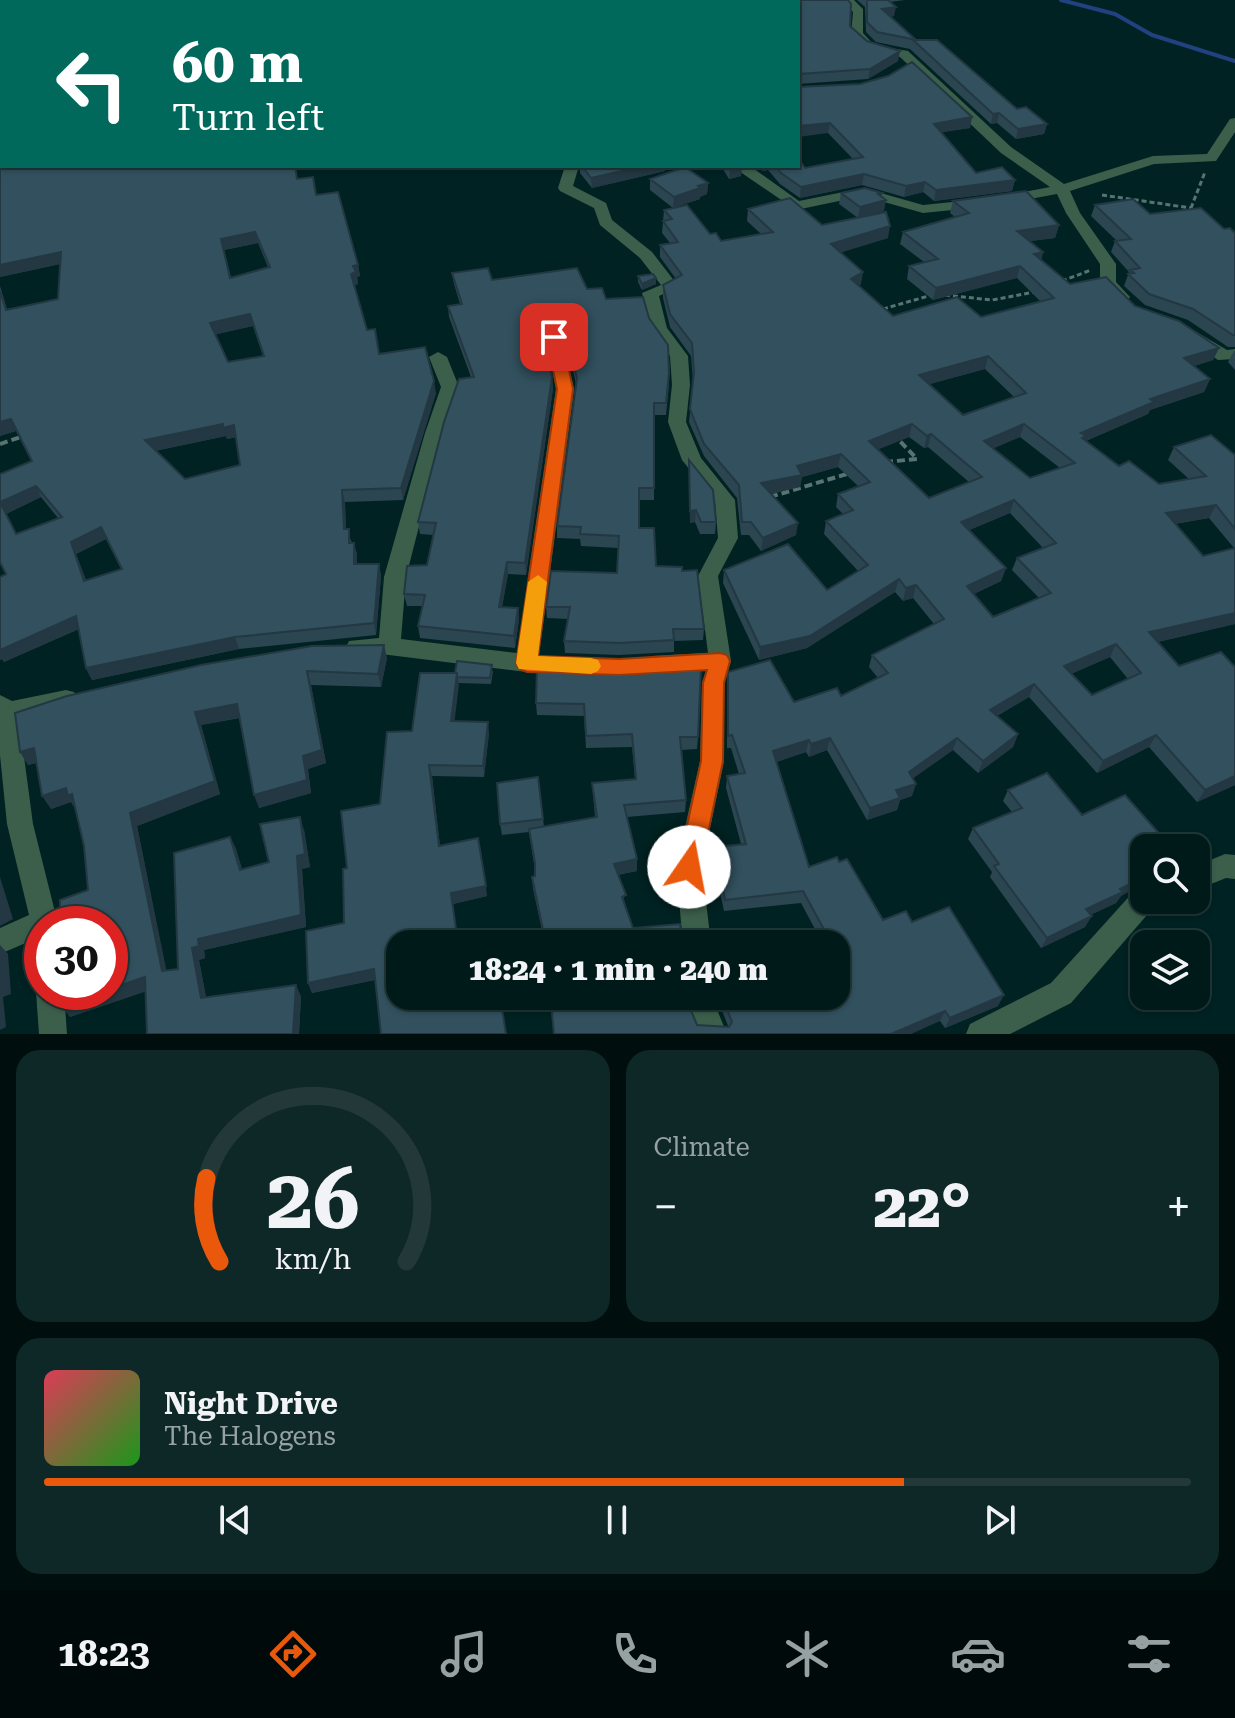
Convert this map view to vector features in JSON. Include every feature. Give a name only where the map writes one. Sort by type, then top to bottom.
[{"type":"street","points":[[848,0],[859,11],[857,34],[870,48],[904,54],[908,65],[1006,150],[1062,189],[1073,213],[1108,264],[1108,283],[1137,312]]},
{"type":"street","points":[[744,168],[796,206],[863,192],[923,209],[992,202],[1062,189],[1153,160],[1211,158],[1235,122]]},
{"type":"street","points":[[571,168],[565,188],[601,206],[605,222],[646,255],[671,287],[650,293],[659,328],[679,356],[681,385],[677,422],[692,460],[725,500],[728,538],[708,576],[720,661],[713,683],[712,761],[689,867],[696,930]]},
{"type":"street","points":[[1181,327],[1224,356],[1235,354]]},
{"type":"street","points":[[527,663],[565,389],[554,337]]},
{"type":"street","points":[[389,646],[395,577],[434,433],[450,387],[438,357]]},
{"type":"street","points":[[331,648],[389,646],[527,663],[604,666]]},
{"type":"street","points":[[634,666],[720,661]]},
{"type":"street","points":[[41,906],[20,824],[4,708],[84,695]]},
{"type":"street","points":[[1210,872],[1225,866],[1235,867]]},
{"type":"street","points":[[980,1034],[1061,993],[1131,914]]},
{"type":"street","points":[[0,941],[24,931]]},
{"type":"street","points":[[51,1010],[53,1034]]},
{"type":"street","points":[[704,1010],[713,1034]]},
{"type":"path","points":[[1191,208],[1211,158]]},
{"type":"path","points":[[1062,189],[1191,208],[1202,216]]},
{"type":"path","points":[[1062,281],[1108,264]]},
{"type":"path","points":[[880,309],[936,294],[992,300],[1034,293],[1048,287]]},
{"type":"path","points":[[0,444],[30,434]]},
{"type":"path","points":[[879,462],[917,459],[896,437]]},
{"type":"path","points":[[725,500],[773,496],[850,473]]},
{"type":"building","points":[[800,0],[848,0],[851,4],[850,26],[867,41],[900,51],[870,69],[800,74]]},
{"type":"building","points":[[867,0],[888,0],[896,7],[882,9],[916,40],[937,40],[1017,109],[1026,107],[1047,124],[1018,129],[999,113],[993,114],[912,39],[877,32],[867,22]]},
{"type":"building","points":[[912,62],[972,117],[934,124],[976,173],[1002,167],[1015,180],[936,190],[925,182],[906,186],[864,174],[801,187],[781,173],[777,168],[800,168],[800,161],[805,168],[863,157],[830,123],[800,126],[800,87],[860,84],[888,76]]},
{"type":"building","points":[[0,168],[295,168],[297,179],[313,177],[316,195],[338,192],[358,265],[353,266],[356,272],[351,274],[367,330],[375,329],[379,354],[425,347],[434,381],[401,488],[342,490],[344,529],[349,529],[349,543],[354,543],[354,564],[379,564],[374,623],[235,637],[86,668],[76,616],[0,650],[0,577],[6,574],[0,562],[0,502],[0,474],[32,461],[11,419],[0,422],[0,291],[6,310],[58,299],[61,252],[0,265]],"holes":[[[255,232],[270,267],[230,278],[221,239]],[[250,314],[264,356],[228,362],[210,323]],[[223,424],[223,428],[234,425],[240,465],[185,479],[145,440]],[[36,486],[62,517],[16,534],[0,502]],[[101,527],[122,569],[84,581],[71,542]]]},
{"type":"building","points":[[584,168],[635,168],[591,178]]},
{"type":"building","points":[[686,168],[708,183],[674,197],[650,179]]},
{"type":"building","points":[[865,188],[882,193],[878,194],[886,200],[860,207],[841,193]]},
{"type":"building","points":[[1026,191],[1059,225],[1017,231],[1043,252],[1034,254],[1070,284],[1106,277],[1135,306],[1179,321],[1219,348],[1184,358],[1210,379],[1150,399],[1154,402],[1081,433],[1086,436],[1082,438],[1119,466],[1129,461],[1159,484],[1206,476],[1174,447],[1211,435],[1235,455],[1235,529],[1216,505],[1166,513],[1203,556],[1235,548],[1235,613],[1149,632],[1179,666],[1221,652],[1235,667],[1235,776],[1205,790],[1156,735],[1103,761],[1034,684],[990,710],[1018,734],[983,761],[957,738],[909,772],[916,784],[896,790],[900,798],[870,808],[830,738],[811,744],[809,740],[773,751],[809,867],[837,857],[839,862],[847,859],[883,920],[906,911],[912,922],[949,907],[1004,995],[950,1018],[945,1011],[891,1034],[554,1034],[552,1010],[691,1010],[697,1025],[729,1027],[732,1022],[727,1010],[850,1010],[850,930],[824,930],[803,891],[725,900],[715,847],[746,844],[727,776],[745,773],[732,735],[728,736],[728,672],[770,660],[794,702],[837,688],[841,696],[888,673],[872,655],[944,619],[916,585],[906,588],[899,579],[810,636],[760,647],[724,570],[788,544],[827,590],[868,565],[826,521],[853,510],[838,494],[870,482],[841,454],[797,466],[802,475],[761,483],[798,523],[763,538],[751,522],[742,522],[739,485],[704,444],[690,409],[694,372],[692,343],[670,314],[663,285],[682,275],[660,245],[678,242],[663,221],[672,219],[664,210],[687,205],[710,234],[716,233],[721,241],[773,232],[748,209],[790,198],[822,225],[886,212],[890,226],[831,244],[863,272],[851,279],[893,316],[957,297],[981,317],[1054,298],[1020,266],[936,288],[909,266],[938,259],[903,232],[969,213],[953,201]],"holes":[[[988,356],[1026,393],[963,415],[919,375]],[[912,424],[927,436],[931,434],[982,477],[929,498],[869,441]],[[1024,424],[1075,463],[1030,478],[984,441]],[[1014,500],[1056,543],[1017,558],[1051,593],[993,617],[967,586],[1006,568],[961,522]],[[1116,644],[1141,673],[1092,695],[1064,666]]]},
{"type":"building","points":[[1133,199],[1150,214],[1201,208],[1224,229],[1230,228],[1235,233],[1235,335],[1193,309],[1149,294],[1128,274],[1134,273],[1130,270],[1140,268],[1115,241],[1131,239],[1095,205]]},
{"type":"building","points":[[488,268],[492,280],[577,268],[587,289],[602,288],[606,299],[643,297],[649,318],[668,345],[669,373],[666,403],[654,403],[654,488],[639,488],[639,528],[654,528],[656,566],[682,567],[682,571],[697,570],[704,629],[673,629],[674,640],[619,643],[564,641],[570,607],[546,607],[551,571],[617,573],[619,536],[580,534],[581,527],[557,526],[577,378],[564,325],[555,318],[543,324],[552,377],[525,563],[507,562],[499,607],[518,608],[514,636],[418,626],[425,595],[404,594],[407,566],[427,565],[436,523],[418,522],[444,422],[459,379],[474,377],[448,306],[462,304],[452,273]]},
{"type":"building","points":[[653,274],[656,278],[642,284],[638,276]]},
{"type":"building","points":[[689,460],[713,490],[716,522],[701,522],[696,510],[690,511]]},
{"type":"building","points":[[384,645],[378,674],[307,671],[322,750],[303,756],[307,780],[254,795],[237,704],[195,712],[215,781],[130,813],[162,971],[178,969],[174,853],[230,837],[240,870],[269,862],[260,824],[300,817],[305,854],[297,856],[301,915],[198,939],[199,946],[192,948],[201,998],[296,985],[293,1034],[147,1034],[145,977],[128,983],[128,906],[60,906],[60,900],[88,890],[84,846],[72,794],[68,796],[66,788],[42,796],[34,748],[20,752],[15,713],[67,696],[201,665],[312,646]]},
{"type":"building","points":[[457,661],[492,665],[490,678],[457,677]]},
{"type":"building","points":[[676,663],[676,668],[701,667],[698,737],[680,737],[686,800],[624,805],[637,859],[614,864],[626,895],[622,897],[633,928],[680,924],[681,930],[543,930],[532,877],[535,876],[535,863],[529,829],[597,817],[592,783],[636,779],[632,734],[586,736],[584,704],[536,703],[537,667],[560,667],[560,664],[619,666]]},
{"type":"building","points":[[420,673],[457,673],[451,721],[488,722],[483,766],[429,765],[439,846],[478,838],[486,886],[451,893],[456,930],[386,930],[386,1010],[502,1010],[506,1034],[381,1034],[374,969],[308,983],[306,931],[344,923],[343,869],[347,868],[341,811],[380,804],[387,732],[412,731]]},
{"type":"building","points":[[1047,773],[1082,815],[1125,795],[1160,834],[1130,834],[1130,884],[1120,889],[1123,892],[1086,909],[1092,916],[1047,938],[994,866],[999,864],[973,828],[1022,808],[1008,790]]},
{"type":"building","points":[[538,777],[543,819],[500,824],[497,783]]},
{"type":"waterway","points":[[1061,0],[1115,14],[1152,35],[1235,61]]},
{"type":"slow traffic","points":[[538,582],[527,663],[591,666]]},
{"type":"route","points":[[554,337],[565,389],[527,663],[619,667],[720,661],[713,683],[712,761],[689,867]]}]
